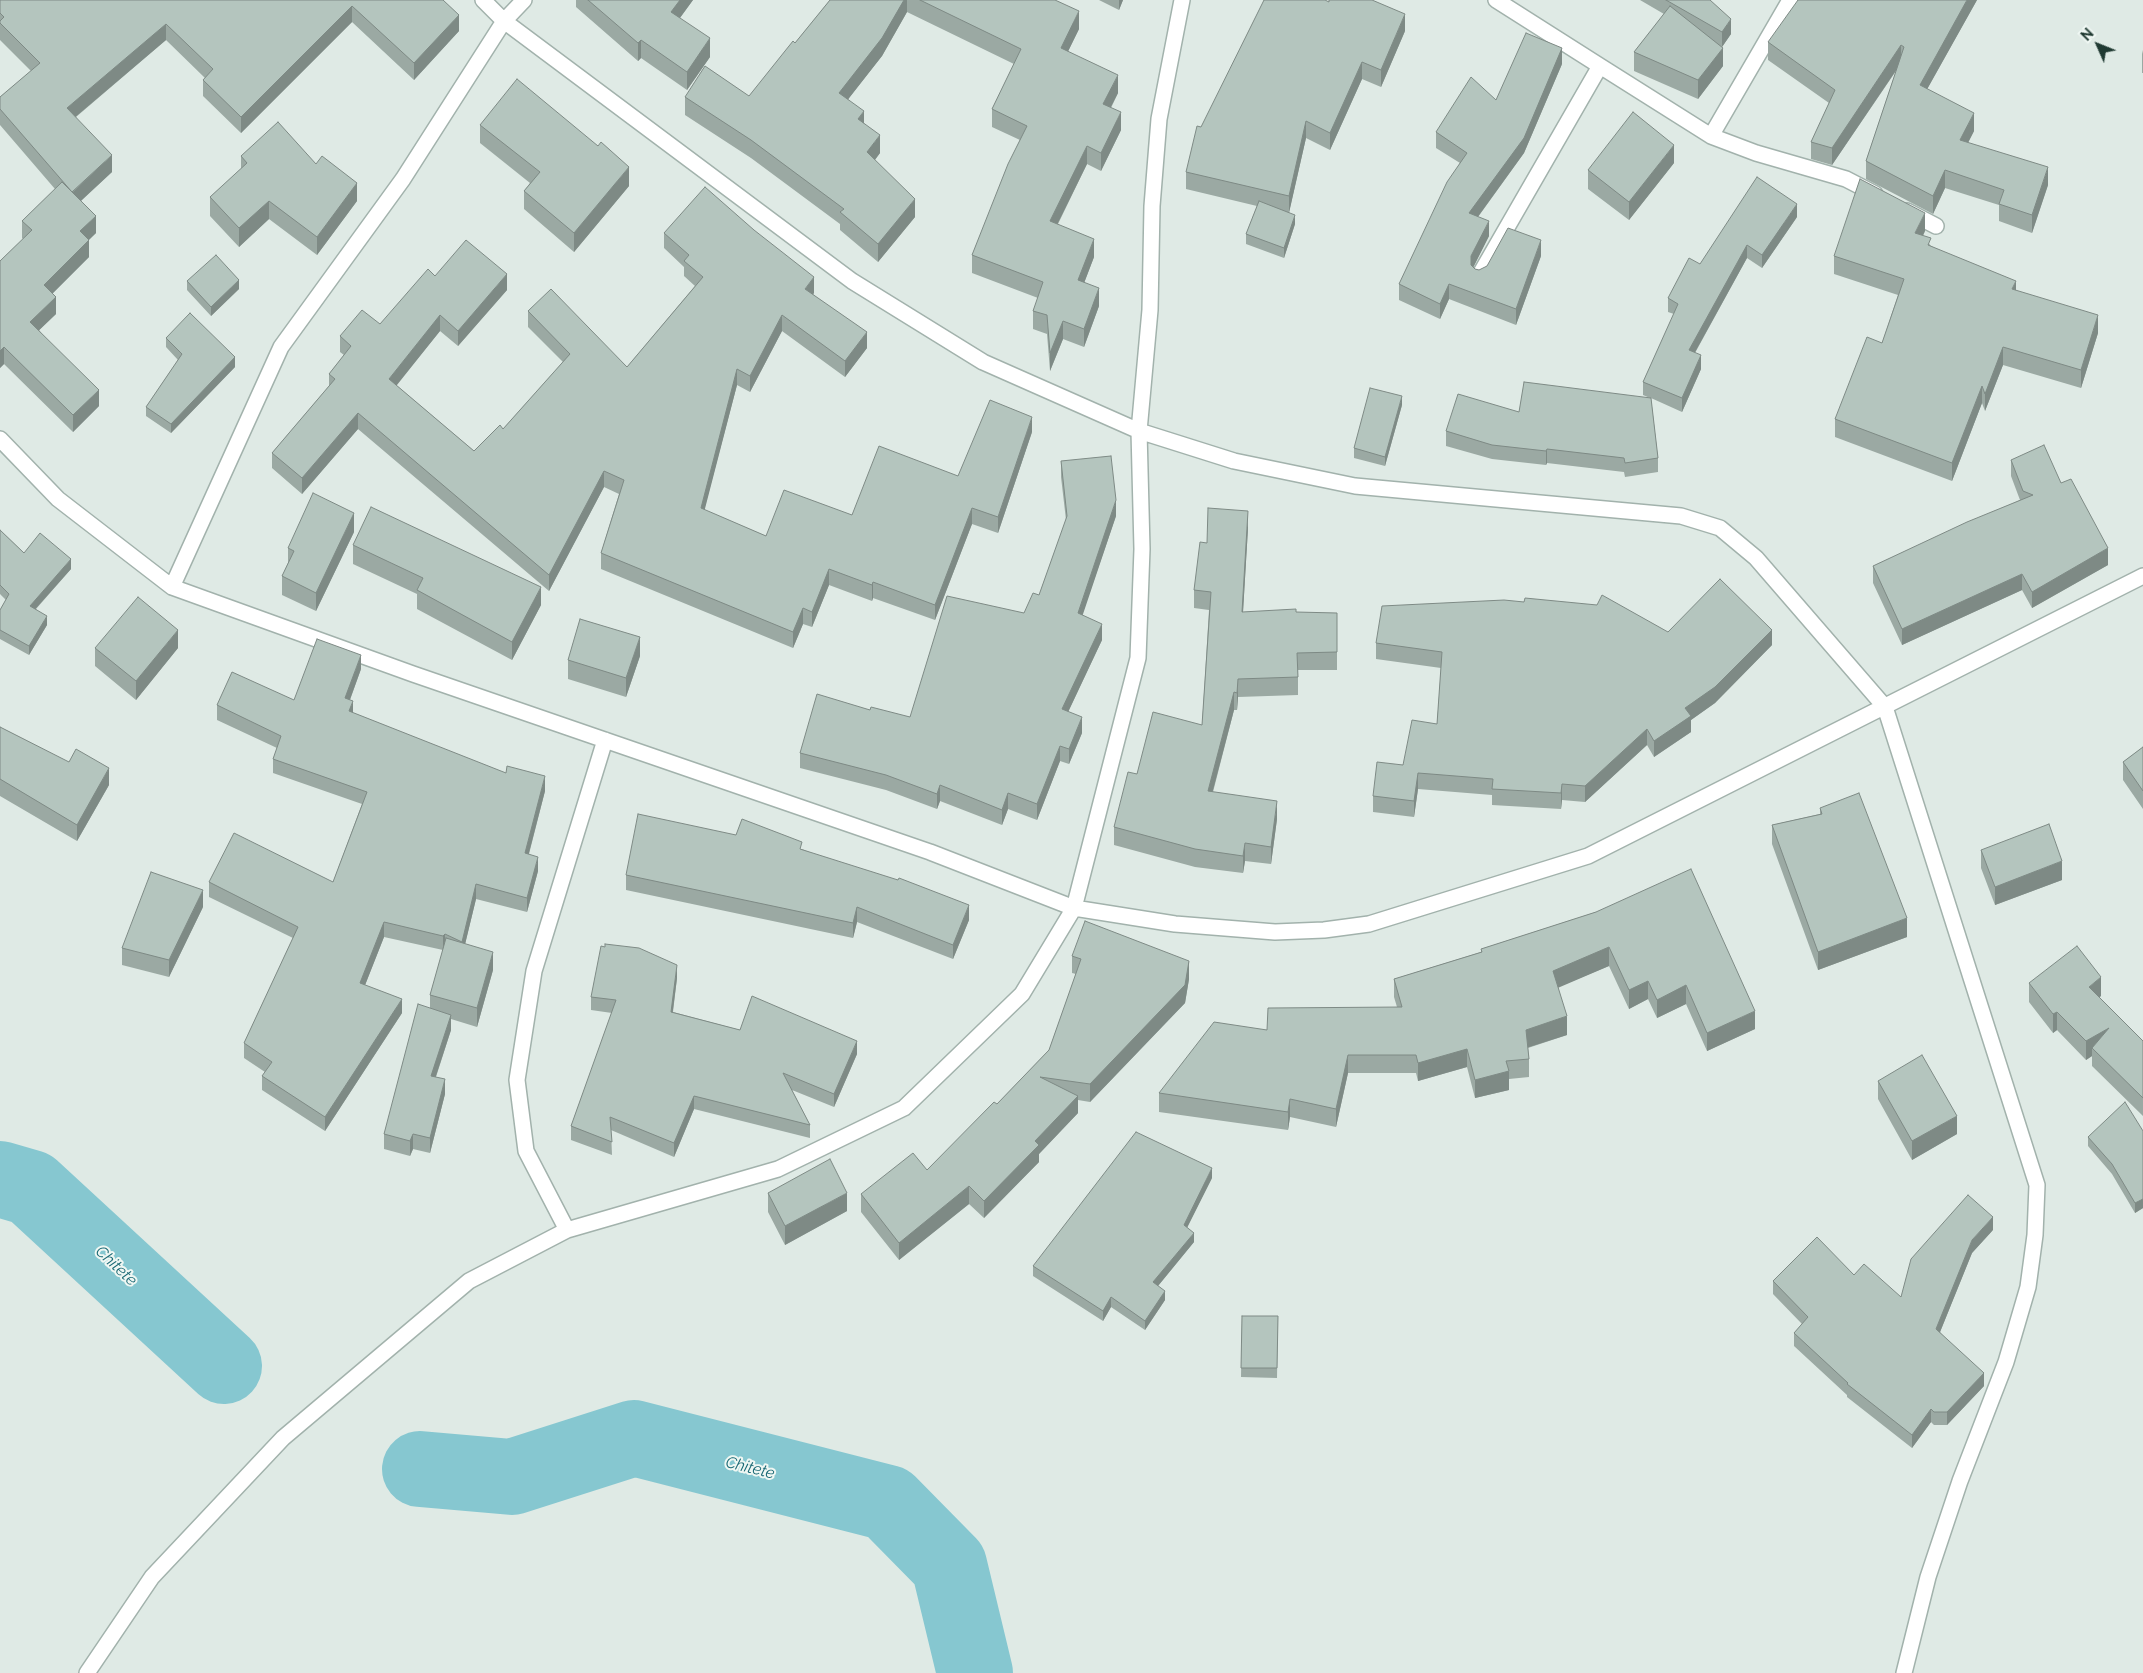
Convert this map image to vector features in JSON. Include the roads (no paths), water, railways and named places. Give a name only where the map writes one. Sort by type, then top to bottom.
[{"type":"street","points":[[483,0],[504,21],[852,281],[983,362],[1139,431],[1234,461],[1355,486],[1681,516],[1720,528],[1756,558],[1885,707],[2037,1185],[2035,1235],[2028,1287],[2006,1362],[1960,1481],[1928,1577],[1904,1673]]},
{"type":"street","points":[[172,587],[281,347],[403,179],[504,21],[524,0]]},
{"type":"street","points":[[87,1673],[152,1577],[283,1438],[469,1281],[567,1230],[778,1169],[904,1108],[1022,994],[1074,908],[1138,658],[1142,549],[1139,431],[1150,310],[1152,206],[1159,119],[1182,0]]},
{"type":"street","points":[[1496,0],[1711,136],[1756,153],[1846,179],[1936,226]]},
{"type":"street","points":[[1711,136],[1790,0]]},
{"type":"street","points":[[1479,276],[1600,66]]},
{"type":"street","points":[[0,439],[58,499],[172,587],[605,740],[930,852],[1074,908],[1175,924],[1275,932],[1324,930],[1369,924],[1588,856],[2143,576]]},
{"type":"street","points":[[567,1230],[526,1151],[518,1080],[534,971],[605,740]]},
{"type":"waterway","name":"Chitete","points":[[0,1179],[31,1188],[224,1366]]},
{"type":"waterway","name":"Chitete","points":[[420,1469],[512,1477],[634,1438],[888,1503],[949,1565],[975,1673]]}]
